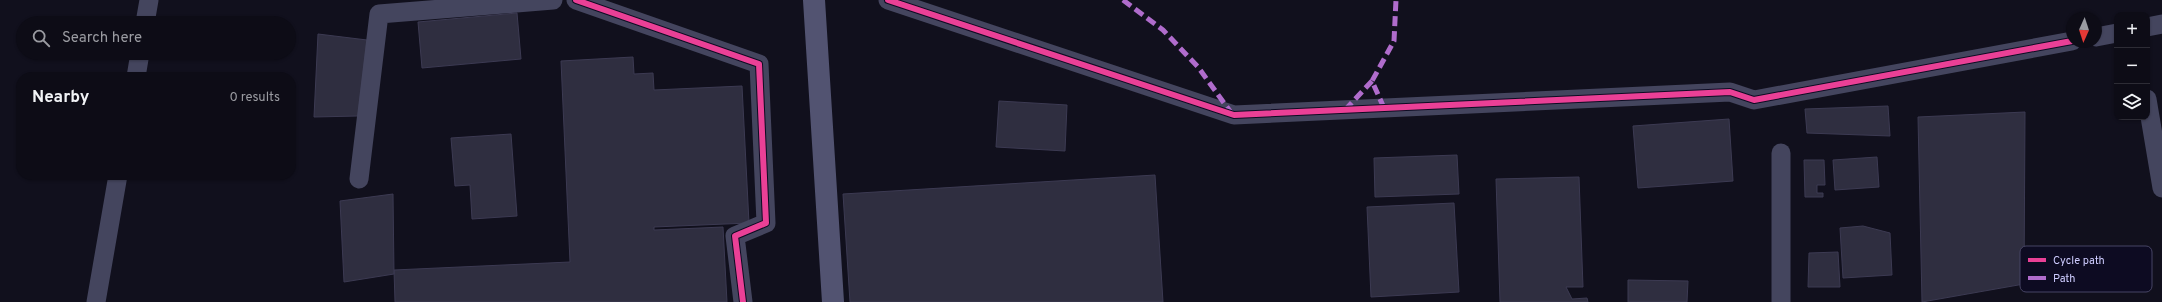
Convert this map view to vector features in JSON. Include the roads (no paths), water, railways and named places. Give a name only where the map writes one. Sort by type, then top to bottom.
[{"type":"main road","points":[[814,0],[833,302]]},
{"type":"street","points":[[146,16],[149,0]]},
{"type":"street","points":[[359,179],[379,14],[553,0]]},
{"type":"street","points":[[576,0],[759,64],[766,223],[735,236],[743,302]]},
{"type":"street","points":[[888,0],[1234,116],[1730,92],[1754,100],[2066,42]]},
{"type":"street","points":[[2150,26],[2162,24]]},
{"type":"street","points":[[2102,36],[2114,34]]},
{"type":"street","points":[[137,72],[139,60]]},
{"type":"street","points":[[2150,117],[2162,188]]},
{"type":"street","points":[[1781,154],[1781,302]]},
{"type":"street","points":[[96,302],[117,180]]}]
